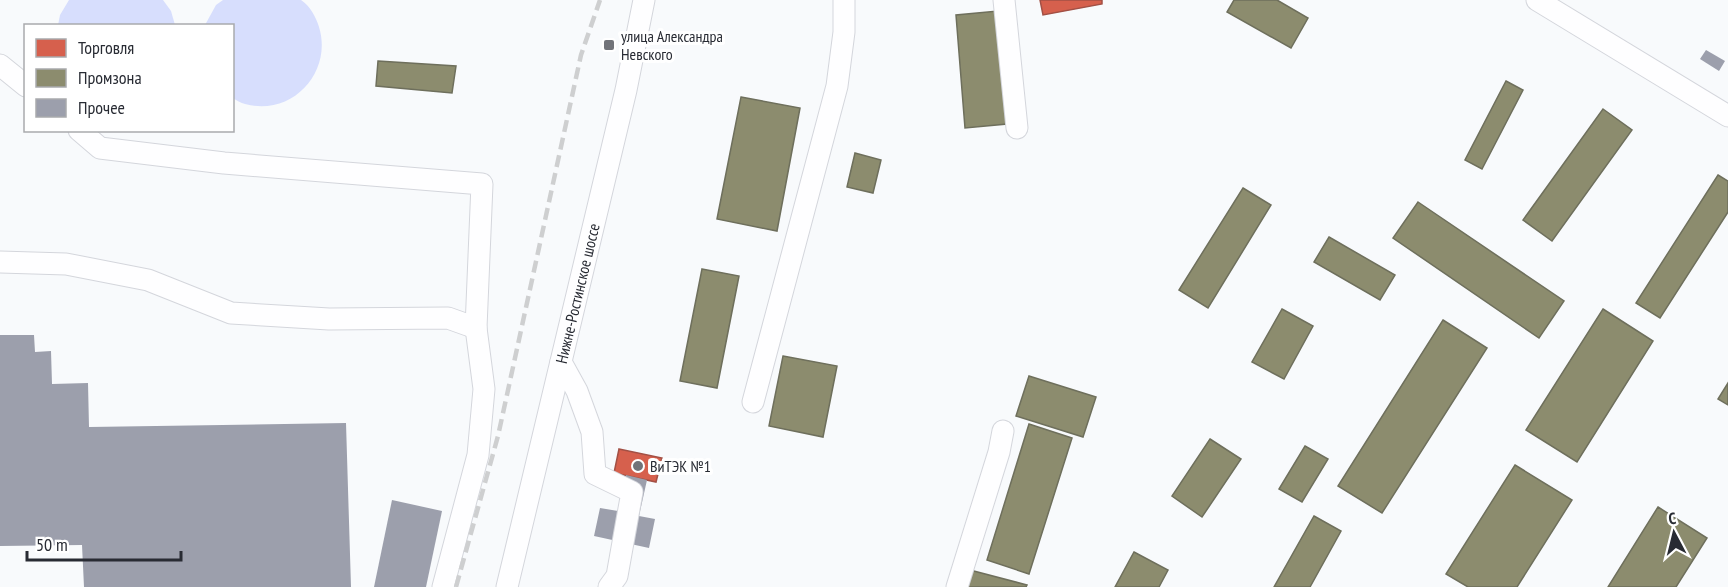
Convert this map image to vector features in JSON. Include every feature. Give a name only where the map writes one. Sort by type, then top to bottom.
[{"type":"street","name":"Нижне-Ростинское шоссе","points":[[507,587],[626,90],[644,0]]},
{"type":"street","points":[[753,402],[837,86],[844,32],[844,0]]},
{"type":"street","points":[[1004,0],[1017,128]]},
{"type":"street","points":[[1537,0],[1728,116]]},
{"type":"street","points":[[0,65],[24,84]]},
{"type":"street","points":[[81,132],[100,148],[224,164],[482,184],[476,328],[484,389],[478,455],[443,587]]},
{"type":"street","points":[[0,262],[66,264],[148,280],[231,313],[328,319],[448,318],[476,328]]},
{"type":"street","points":[[561,362],[577,392],[592,432],[595,474],[632,492],[617,576],[609,587]]},
{"type":"street","points":[[957,587],[999,452],[1003,431]]},
{"type":"water","points":[[69,0],[163,0],[171,11],[175,24],[58,24],[60,15]]},
{"type":"water","points":[[223,0],[301,0],[304,2],[319,27],[322,44],[320,60],[314,75],[305,87],[293,97],[278,104],[262,106],[245,104],[234,99],[234,24],[206,24],[216,5]]},
{"type":"building: Торговля","points":[[1040,0],[1102,0],[1102,4],[1043,15]]},
{"type":"building: Торговля","name":"ВиТЭК №1","points":[[619,449],[662,458],[656,482],[614,473]]},
{"type":"building: Промзона","points":[[1234,0],[1277,0],[1308,18],[1291,48],[1227,12]]},
{"type":"building: Промзона","points":[[998,11],[1007,124],[965,128],[956,15]]},
{"type":"building: Промзона","points":[[378,61],[456,66],[452,93],[376,86]]},
{"type":"building: Промзона","points":[[1506,81],[1523,90],[1482,169],[1465,160]]},
{"type":"building: Промзона","points":[[741,97],[800,108],[777,231],[717,219]]},
{"type":"building: Промзона","points":[[1603,109],[1632,130],[1552,241],[1523,220]]},
{"type":"building: Промзона","points":[[855,153],[881,160],[873,193],[847,187]]},
{"type":"building: Промзона","points":[[1718,175],[1728,181],[1728,212],[1660,318],[1636,303]]},
{"type":"building: Промзона","points":[[1243,188],[1271,205],[1208,308],[1179,290]]},
{"type":"building: Промзона","points":[[1418,202],[1564,301],[1539,338],[1393,238]]},
{"type":"building: Промзона","points":[[1329,237],[1395,275],[1380,300],[1314,262]]},
{"type":"building: Промзона","points":[[702,269],[739,276],[717,388],[680,381]]},
{"type":"building: Промзона","points":[[1282,309],[1313,326],[1284,379],[1252,362]]},
{"type":"building: Промзона","points":[[1603,309],[1653,341],[1577,462],[1526,430]]},
{"type":"building: Промзона","points":[[1443,320],[1487,348],[1382,513],[1338,486]]},
{"type":"building: Промзона","points":[[783,356],[837,366],[823,437],[769,426]]},
{"type":"building: Промзона","points":[[1029,376],[1096,397],[1083,437],[1016,416]]},
{"type":"building: Промзона","points":[[1728,383],[1728,405],[1718,399]]},
{"type":"building: Промзона","points":[[1029,424],[1072,438],[1029,574],[987,560]]},
{"type":"building: Промзона","points":[[1210,439],[1241,459],[1202,517],[1172,496]]},
{"type":"building: Промзона","points":[[1305,446],[1328,459],[1302,502],[1279,489]]},
{"type":"building: Промзона","points":[[1515,465],[1572,500],[1517,587],[1468,587],[1446,574]]},
{"type":"building: Промзона","points":[[1658,507],[1707,538],[1676,587],[1608,587]]},
{"type":"building: Промзона","points":[[1314,516],[1341,531],[1310,587],[1274,587]]},
{"type":"building: Промзона","points":[[1134,552],[1168,570],[1159,587],[1115,587]]},
{"type":"building: Промзона","points":[[970,570],[1027,585],[1026,587],[965,587]]},
{"type":"building: Прочее","points":[[1706,50],[1725,61],[1719,71],[1700,59]]},
{"type":"building: Прочее","points":[[0,335],[34,335],[35,352],[51,351],[52,384],[88,383],[89,427],[346,423],[351,587],[84,587],[82,545],[0,546]]},
{"type":"building: Прочее","points":[[626,475],[647,480],[639,516],[655,519],[649,548],[594,536],[600,508],[618,511]]},
{"type":"building: Прочее","points":[[392,500],[442,511],[426,587],[374,587]]},
{"type":"railway","points":[[456,587],[498,436],[581,55],[600,0]]},
{"type":"place","name":"улица Александра Невского","points":[[609,45]]},
{"type":"place","name":"ВиТЭК №1","points":[[638,466]]}]
